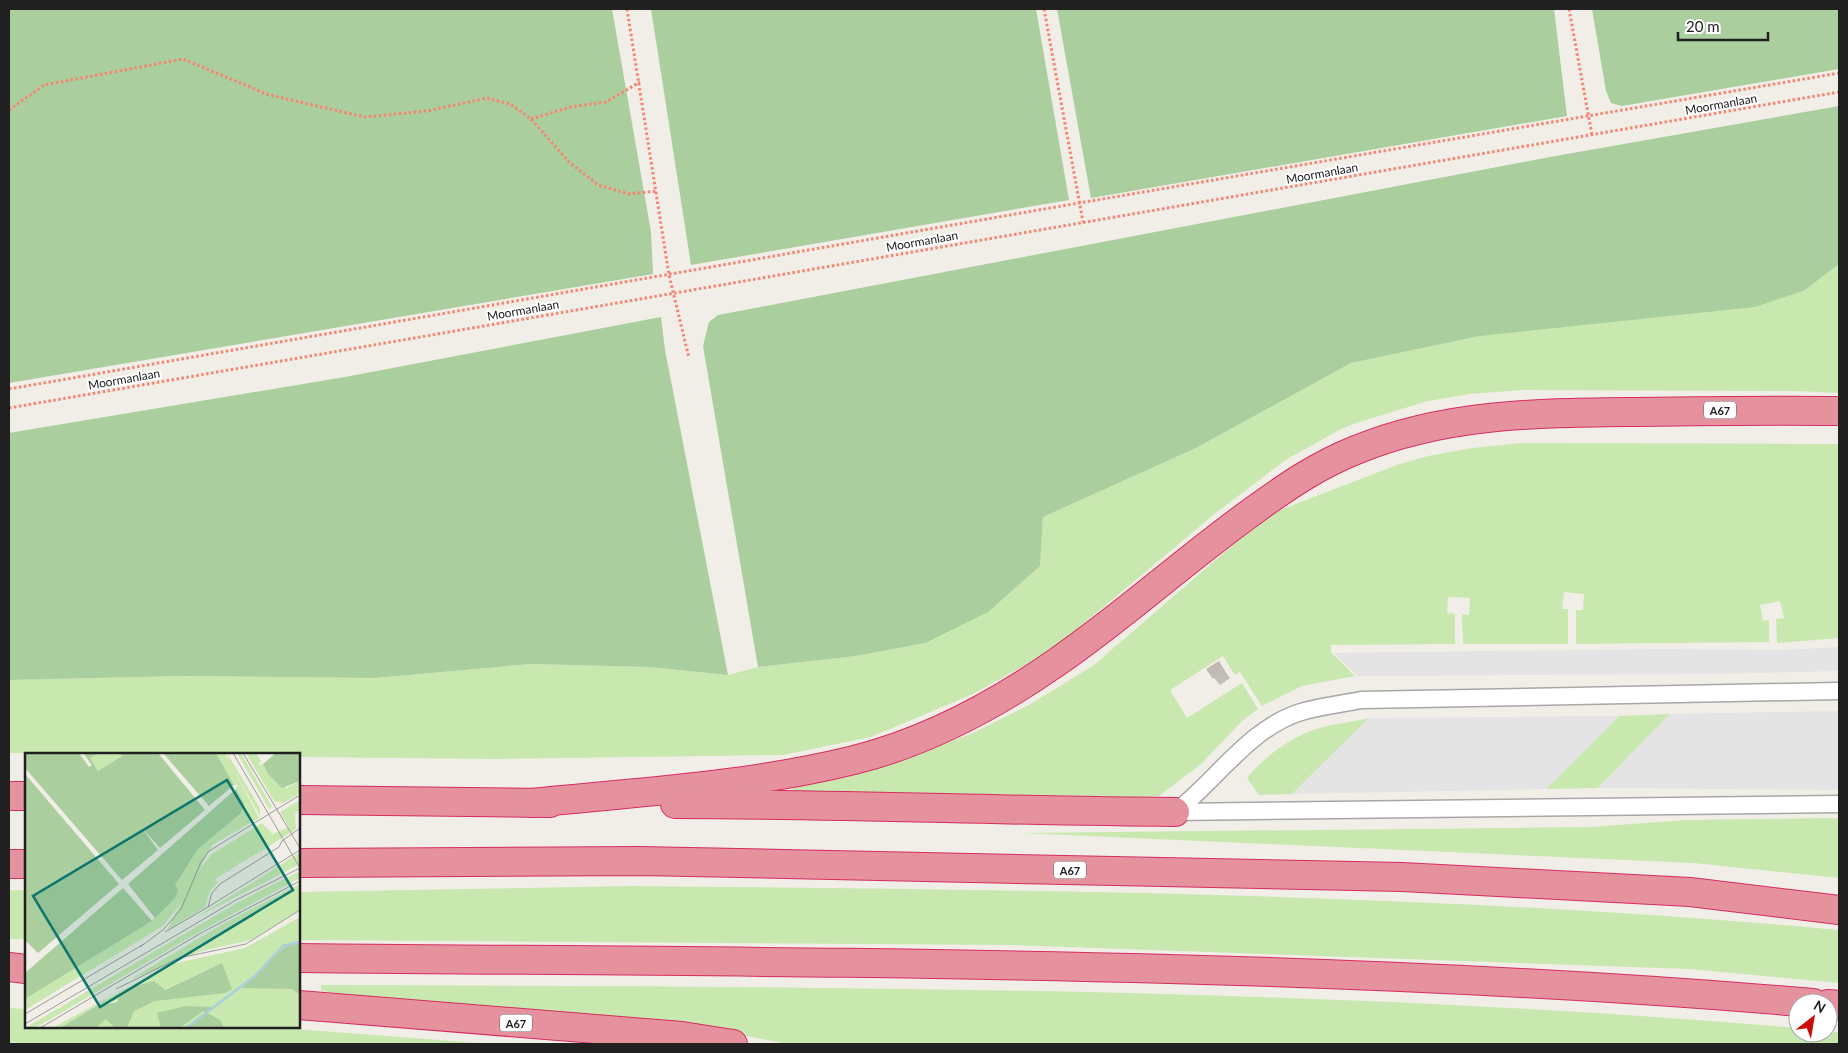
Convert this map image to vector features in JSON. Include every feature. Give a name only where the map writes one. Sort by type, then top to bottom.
[{"type":"highway","name":"A67","points":[[532,803],[766,778],[858,759],[903,744],[969,716],[1058,662],[1217,536],[1321,465],[1357,449],[1422,427],[1470,419],[1542,413],[1839,411]]},
{"type":"highway","points":[[9,796],[25,796]]},
{"type":"highway","name":"A67","points":[[300,800],[783,804],[998,811],[1175,812]]},
{"type":"highway","name":"A67","points":[[300,863],[640,861],[1402,877],[1690,892],[1839,910]]},
{"type":"highway","points":[[9,864],[25,864]]},
{"type":"highway","points":[[9,956],[25,956]]},
{"type":"highway","points":[[300,958],[1076,967],[1394,976],[1686,992],[1788,1001]]},
{"type":"highway","points":[[9,967],[25,970]]},
{"type":"highway","name":"A67","points":[[300,1005],[682,1036],[733,1044]]},
{"type":"lane","points":[[1175,812],[1194,798],[1240,750],[1270,728],[1300,712],[1361,700],[1839,691]]},
{"type":"lane","name":"A67","points":[[1175,812],[1839,804]]},
{"type":"path","points":[[628,9],[669,274],[689,358]]},
{"type":"path","points":[[1044,9],[1084,222]]},
{"type":"path","points":[[1569,9],[1592,135]]},
{"type":"path","points":[[9,110],[44,84],[183,59],[269,95],[365,117],[427,111],[487,98],[510,104],[531,119],[569,162],[598,185],[629,194],[657,191]]},
{"type":"path","name":"Moormanlaan","points":[[9,389],[1079,203],[1839,74]]},
{"type":"path","points":[[531,119],[570,107],[606,102],[640,82]]},
{"type":"path","name":"Moormanlaan","points":[[9,408],[1839,92]]},
{"type":"green space","points":[[9,9],[612,9],[651,232],[653,274],[9,383]]},
{"type":"green space","points":[[651,9],[1036,9],[1069,200],[691,265]]},
{"type":"green space","points":[[1057,9],[1554,9],[1567,116],[1091,198]]},
{"type":"green space","points":[[1592,9],[1839,9],[1839,69],[1622,106],[1611,103],[1606,91]]},
{"type":"green space","points":[[1839,106],[1839,264],[1805,290],[1755,307],[1480,336],[1351,363],[1196,448],[1043,517],[1040,566],[988,612],[925,643],[856,656],[758,667],[703,346],[709,322],[718,315],[1550,157]]},
{"type":"green space","points":[[1839,264],[1839,393],[1797,391],[1522,390],[1470,394],[1428,401],[1356,423],[1341,429],[1287,459],[1217,512],[1051,651],[973,694],[871,737],[783,755],[497,759],[300,757],[300,753],[9,753],[9,680],[184,676],[375,678],[531,664],[649,667],[728,675],[758,667],[856,656],[925,643],[1040,566],[1043,517],[1196,448],[1351,363],[1480,336],[1805,290]]},
{"type":"green space","points":[[661,317],[665,350],[728,675],[649,667],[531,664],[375,678],[184,676],[9,680],[9,433],[345,377]]},
{"type":"green space","points":[[1521,443],[1839,444],[1839,638],[1777,643],[1776,619],[1784,618],[1780,601],[1760,605],[1763,621],[1769,620],[1769,642],[1576,644],[1576,610],[1583,610],[1584,594],[1564,592],[1562,609],[1568,609],[1568,644],[1463,644],[1462,614],[1469,615],[1470,598],[1448,597],[1447,613],[1455,614],[1455,644],[1331,645],[1331,652],[1355,676],[1302,686],[1262,706],[1240,672],[1235,675],[1223,656],[1170,690],[1187,718],[1242,683],[1258,709],[1243,720],[1201,764],[1159,796],[1101,799],[793,795],[793,784],[874,769],[971,734],[1029,705],[1094,665],[1241,538],[1280,510],[1397,465],[1428,456],[1473,448]]},
{"type":"green space","points":[[1670,714],[1598,788],[1546,789],[1619,716]]},
{"type":"green space","points":[[1369,718],[1292,794],[1259,795],[1247,778],[1267,757],[1308,732],[1323,727]]},
{"type":"green space","points":[[1839,818],[1839,878],[1693,863],[1022,833],[1590,827],[1686,820]]},
{"type":"green space","points":[[633,886],[935,889],[1237,896],[1538,908],[1839,930],[1839,983],[1689,969],[1011,945],[300,940],[300,892]]},
{"type":"green space","points":[[9,890],[25,890],[25,939],[9,939]]},
{"type":"green space","points":[[321,985],[876,988],[1245,996],[1614,1014],[1788,1027],[1788,1043],[1838,1043],[1839,1032],[1839,1044],[789,1044],[703,1028],[527,1009],[361,1000],[321,990]]},
{"type":"green space","points":[[9,1008],[25,1009],[25,1028],[282,1028],[492,1044],[28,1044],[9,1042]]},
{"type":"shaded area","points":[[1839,647],[1839,671],[1714,674],[1358,676],[1334,653],[1657,649],[1783,650]]},
{"type":"shaded area","points":[[1839,711],[1839,790],[1598,788],[1670,714]]},
{"type":"shaded area","points":[[1619,716],[1546,789],[1292,794],[1369,718]]},
{"type":"building","points":[[1219,661],[1225,671],[1213,679],[1206,669]]}]
